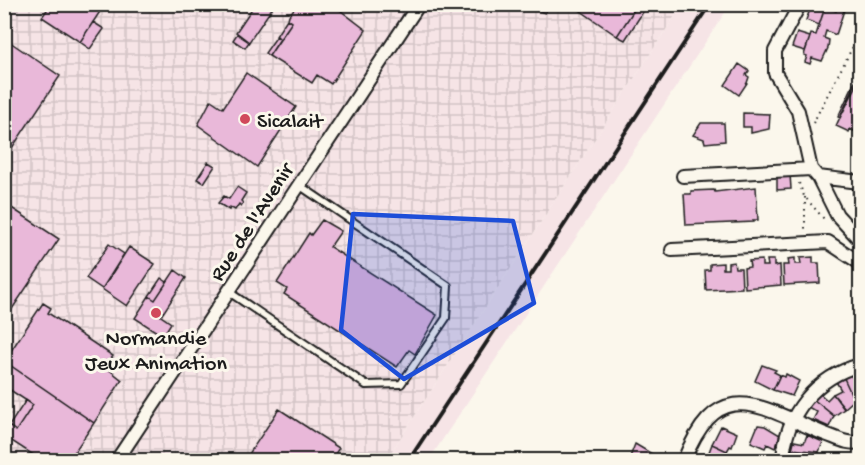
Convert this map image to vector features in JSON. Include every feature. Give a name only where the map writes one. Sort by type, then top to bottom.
[{"type":"street","name":"Rue de l'Avenir","points":[[117,460],[419,4]]},
{"type":"street","points":[[800,4],[775,51],[773,63],[775,73],[798,111],[815,173],[837,215],[861,240]]},
{"type":"street","points":[[683,176],[815,173],[860,182],[861,198]]},
{"type":"street","points":[[672,250],[828,242],[861,263]]},
{"type":"street","points":[[783,460],[792,420],[811,392],[839,371],[861,365]]},
{"type":"street","points":[[684,460],[697,430],[706,419],[723,407],[745,403],[764,408],[846,442],[861,442]]},
{"type":"lane","points":[[228,292],[366,385],[401,384],[446,318],[448,286],[299,185]]},
{"type":"path","points":[[813,125],[861,33]]},
{"type":"path","points":[[798,174],[804,196],[806,219],[803,242]]},
{"type":"path","points":[[804,196],[825,221]]},
{"type":"highlighted area","points":[[353,214],[513,221],[534,303],[404,379],[341,330]]},
{"type":"shaded area","points":[[4,5],[682,5],[386,460],[5,460]]},
{"type":"shaded area","points":[[682,5],[730,5],[429,460],[386,460]]},
{"type":"building","points":[[51,4],[105,4],[80,42],[42,17]]},
{"type":"building","points":[[255,4],[275,4],[249,42],[236,32]]},
{"type":"building","points":[[298,4],[332,4],[366,30],[331,84],[317,75],[312,83],[269,56],[292,22],[288,19],[289,15]]},
{"type":"building","points":[[535,4],[547,8],[545,13],[534,9]]},
{"type":"building","points":[[571,4],[638,4],[617,36]]},
{"type":"building","points":[[638,4],[648,4],[625,40],[617,36]]},
{"type":"building","points":[[838,4],[853,4],[852,9],[845,7],[836,35],[826,31],[824,38],[829,40],[828,48],[822,61],[812,58],[810,64],[805,62],[807,56],[804,55],[811,34],[816,35],[825,7],[836,11]]},
{"type":"building","points":[[811,7],[824,11],[819,25],[806,20]]},
{"type":"building","points":[[287,19],[292,22],[280,39],[276,36]]},
{"type":"building","points":[[93,22],[104,29],[90,49],[80,42]]},
{"type":"building","points":[[797,33],[810,37],[805,51],[792,47]]},
{"type":"building","points":[[237,34],[249,42],[245,48],[233,40]]},
{"type":"building","points":[[277,36],[280,39],[269,56],[265,53]]},
{"type":"building","points":[[4,38],[60,76],[4,160]]},
{"type":"building","points":[[739,64],[749,71],[746,75],[749,77],[739,95],[725,85]]},
{"type":"building","name":"Sicalait","points":[[246,73],[296,107],[257,167],[198,125],[211,100],[223,108]]},
{"type":"building","points":[[860,74],[860,123],[856,132],[850,129],[849,132],[836,126]]},
{"type":"building","points":[[855,81],[858,83],[840,118],[838,117]]},
{"type":"building","points":[[743,113],[770,114],[769,129],[751,133],[751,127],[743,127]]},
{"type":"building","points":[[701,123],[724,123],[725,141],[705,143],[704,139],[693,135]]},
{"type":"building","points":[[208,162],[215,166],[204,183],[197,179]]},
{"type":"building","points":[[790,174],[791,189],[777,190],[777,175]]},
{"type":"building","points":[[237,187],[246,193],[241,206],[239,204],[235,210],[230,207],[229,210],[218,203],[224,196],[229,199]]},
{"type":"building","points":[[756,187],[758,220],[686,225],[684,194],[691,194],[691,191],[714,190],[715,192]]},
{"type":"building","points":[[4,203],[59,239],[4,321]]},
{"type":"building","points":[[322,220],[341,231],[330,247],[437,315],[415,354],[409,350],[397,367],[284,294],[287,289],[277,283],[309,233],[311,235]]},
{"type":"building","points":[[109,244],[124,254],[102,289],[86,278]]},
{"type":"building","points":[[129,247],[155,264],[127,306],[102,289]]},
{"type":"building","points":[[813,257],[813,263],[819,263],[820,283],[784,285],[783,265],[789,265],[788,259],[795,258],[795,264],[801,264],[800,258]]},
{"type":"building","points":[[762,260],[762,266],[768,266],[767,260],[774,260],[774,266],[780,265],[781,285],[745,288],[744,268],[750,267],[749,261]]},
{"type":"building","points":[[734,262],[735,268],[741,268],[742,288],[706,290],[705,270],[710,270],[710,264],[723,263],[723,269],[728,269],[728,263]]},
{"type":"building","points":[[175,270],[186,278],[161,316],[171,323],[163,336],[135,318],[149,296],[155,300]]},
{"type":"building","points":[[161,278],[167,282],[155,300],[149,296]]},
{"type":"building","points":[[43,303],[51,308],[48,313],[113,356],[106,367],[122,380],[94,423],[4,361]]},
{"type":"building","points":[[4,361],[94,423],[69,460],[41,460],[4,436],[9,426],[16,431],[33,405],[4,386]]},
{"type":"building","points":[[762,365],[776,370],[774,372],[780,375],[773,390],[755,381]]},
{"type":"building","points":[[851,373],[854,383],[860,381],[860,398],[854,400],[843,376]]},
{"type":"building","points":[[786,374],[799,381],[792,396],[773,390],[780,375],[785,377]]},
{"type":"building","points":[[843,376],[854,400],[845,408],[833,394],[841,390],[835,380]]},
{"type":"building","points":[[819,393],[827,400],[833,394],[844,409],[834,416],[813,399]]},
{"type":"building","points":[[813,399],[834,416],[829,427],[813,420],[817,412],[808,407]]},
{"type":"building","points":[[26,400],[33,405],[16,431],[9,426]]},
{"type":"building","points":[[279,409],[339,448],[331,460],[245,460]]},
{"type":"building","points":[[758,425],[765,426],[780,435],[775,448],[767,444],[765,448],[751,442]]},
{"type":"building","points":[[721,426],[737,433],[732,447],[730,446],[727,451],[712,444]]},
{"type":"building","points":[[807,435],[823,442],[819,452],[792,449],[794,441],[804,443]]},
{"type":"building","points":[[635,444],[652,454],[649,460],[637,460],[630,457]]},
{"type":"building","points":[[712,444],[727,451],[727,460],[706,460]]},
{"type":"building","points":[[792,449],[819,452],[820,460],[792,458]]},
{"type":"building","points":[[652,454],[658,456],[659,454],[671,459],[649,460]]},
{"type":"railway","points":[[409,460],[710,4]]},
{"type":"place","name":"Sicalait","points":[[245,119]]},
{"type":"place","name":"Normandie Jeux Animation","points":[[156,313]]}]
